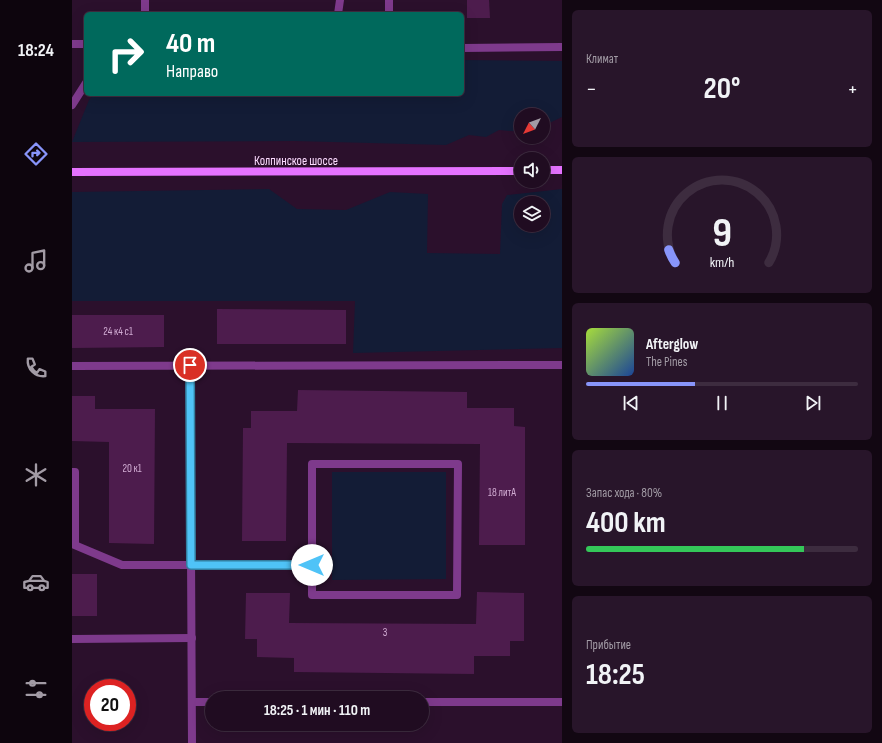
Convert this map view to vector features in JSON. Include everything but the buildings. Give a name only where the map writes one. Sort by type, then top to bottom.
[{"type":"main road","points":[[550,170],[562,170]]},
{"type":"main road","name":"Колпинское шоссе","points":[[72,172],[514,171]]},
{"type":"street","points":[[144,0],[145,12]]},
{"type":"street","points":[[338,12],[340,0]]},
{"type":"street","points":[[389,0],[390,12]]},
{"type":"street","points":[[72,44],[84,44]]},
{"type":"street","points":[[464,48],[562,47]]},
{"type":"street","points":[[72,106],[84,86]]},
{"type":"street","points":[[190,365],[192,743]]},
{"type":"street","points":[[72,366],[562,365]]},
{"type":"street","points":[[312,464],[458,464],[457,596],[312,595],[312,565],[312,464]]},
{"type":"street","points":[[72,472],[74,472],[74,544],[122,565],[312,565]]},
{"type":"street","points":[[72,639],[192,638]]},
{"type":"street","points":[[192,702],[205,702]]},
{"type":"street","points":[[429,702],[562,702]]},
{"type":"shaded area","points":[[464,60],[562,61],[562,117],[550,123],[550,108],[514,108],[514,131],[499,130],[486,137],[469,135],[446,145],[294,141],[72,142],[89,100],[92,96],[464,96]]},
{"type":"shaded area","points":[[269,189],[297,209],[346,210],[390,192],[428,194],[427,253],[500,254],[502,204],[507,195],[562,189],[562,348],[353,353],[355,301],[72,301],[72,192]]},
{"type":"shaded area","points":[[332,472],[446,472],[446,579],[332,580]]},
{"type":"route","points":[[190,365],[191,565],[312,565]]}]
